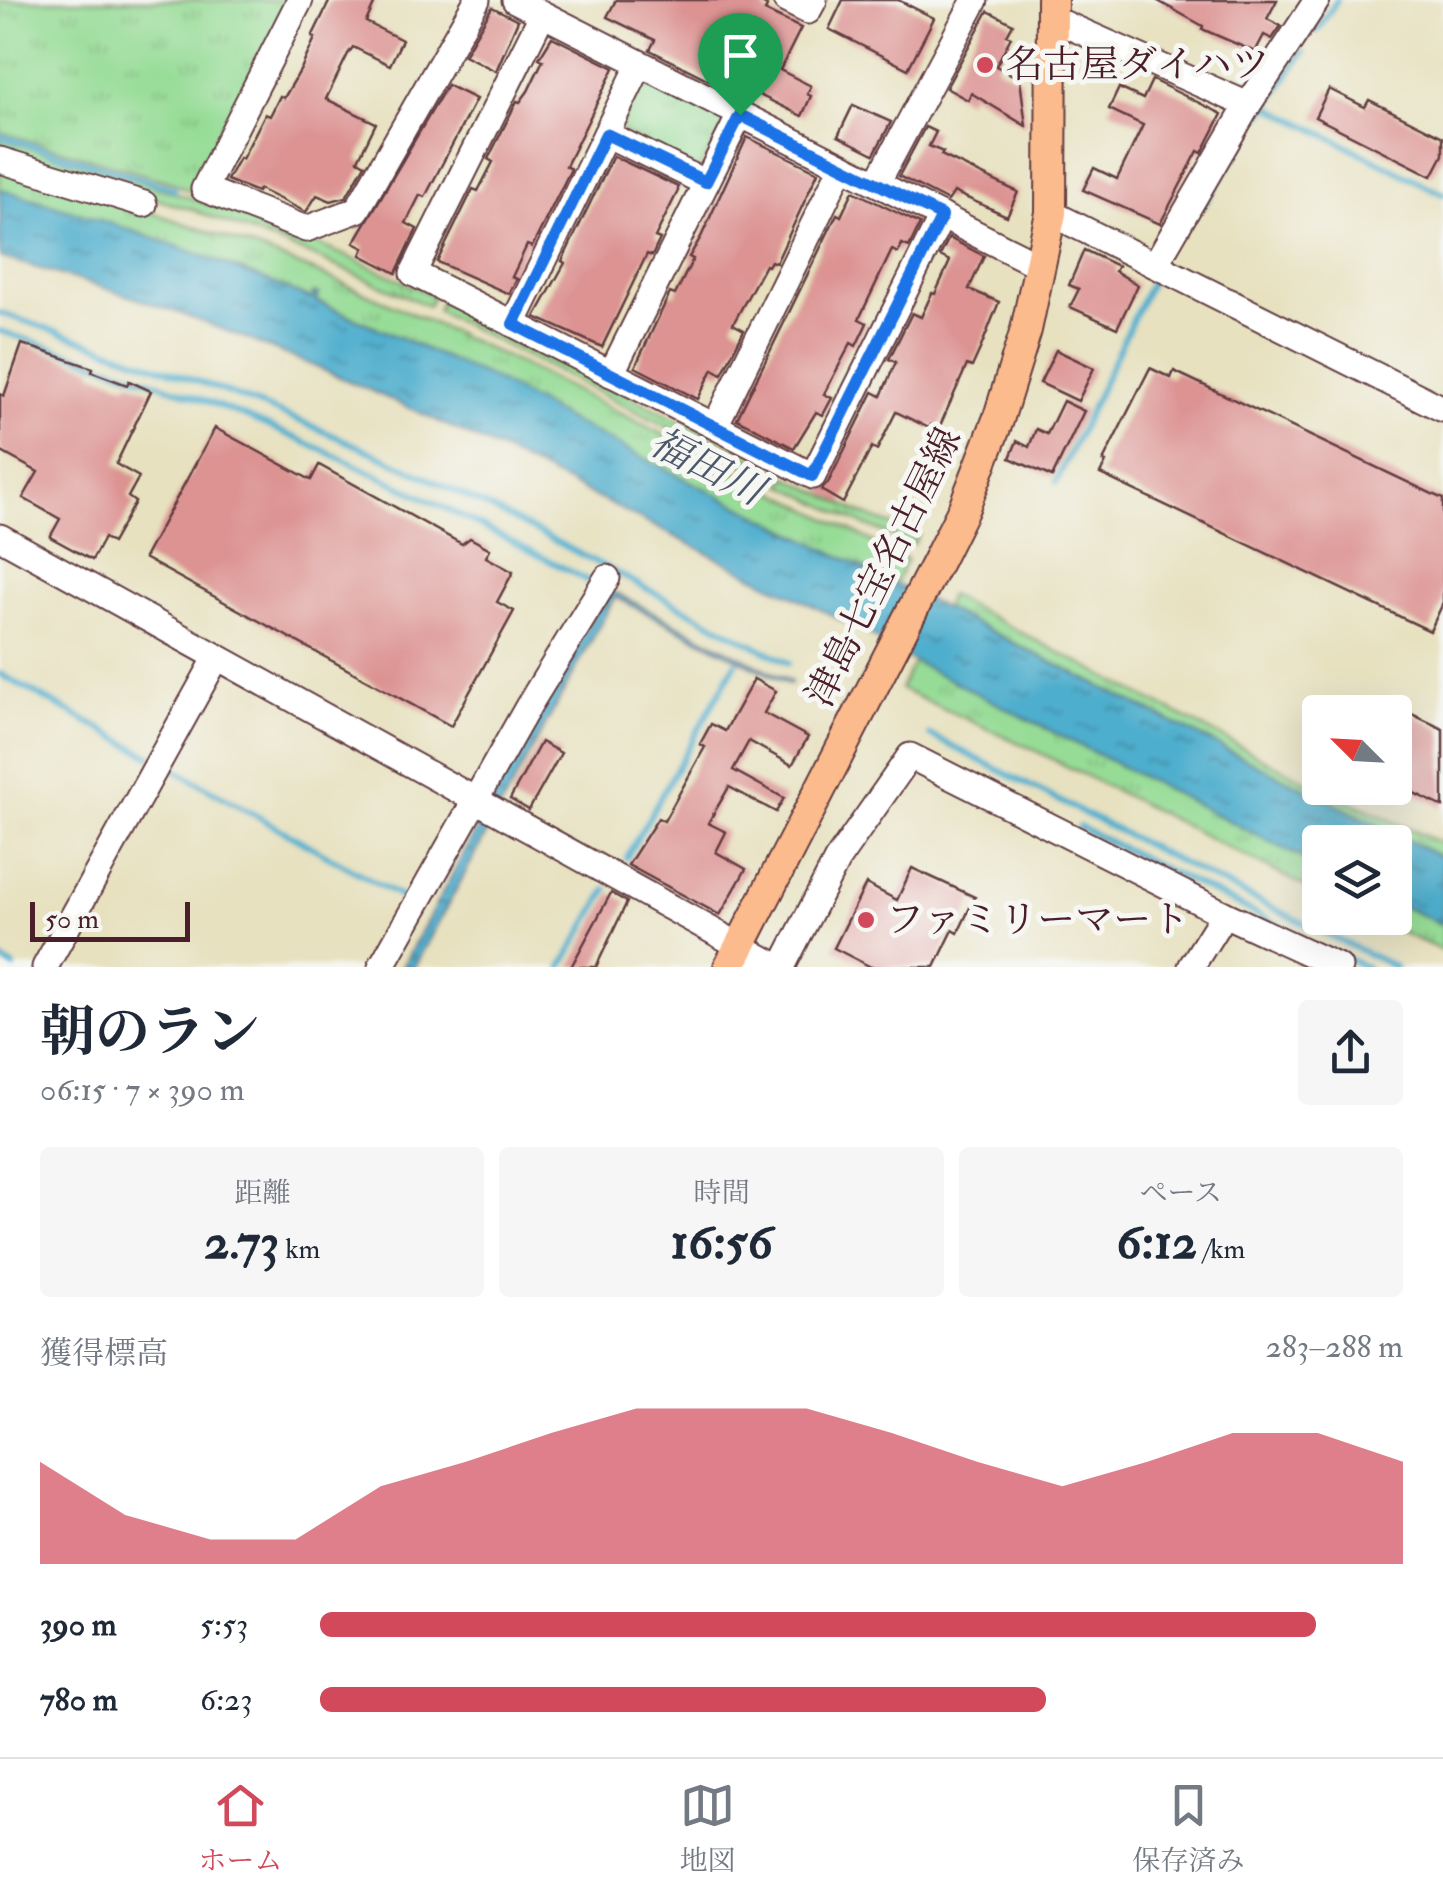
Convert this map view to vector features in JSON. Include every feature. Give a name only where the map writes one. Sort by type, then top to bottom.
[{"type":"main road","name":"津島七宝名古屋線","points":[[735,956],[963,510],[998,420],[1026,330],[1051,214],[1052,9]]},
{"type":"street","points":[[300,0],[204,189],[306,229],[356,210],[477,0]]},
{"type":"street","points":[[515,0],[1040,266]]},
{"type":"street","points":[[786,0],[808,11],[814,0]]},
{"type":"street","points":[[877,183],[974,0]]},
{"type":"street","points":[[1155,264],[1248,105],[1318,0]]},
{"type":"street","points":[[1052,9],[1248,105]]},
{"type":"street","points":[[542,15],[413,273],[812,476],[942,216]]},
{"type":"street","points":[[513,324],[640,64]]},
{"type":"street","points":[[611,374],[740,115]]},
{"type":"street","points":[[606,134],[706,182]]},
{"type":"street","points":[[0,160],[144,204]]},
{"type":"street","points":[[715,426],[842,166]]},
{"type":"street","points":[[1051,214],[1443,408]]},
{"type":"street","points":[[0,537],[487,806],[735,956],[780,967],[837,860],[910,756],[1224,914],[1339,967]]},
{"type":"street","points":[[381,967],[487,806],[529,706],[607,578]]},
{"type":"street","points":[[45,967],[217,657]]},
{"type":"street","points":[[1191,967],[1224,914]]},
{"type":"green space","points":[[0,0],[290,0],[191,192],[176,184],[0,132]]},
{"type":"green space","points":[[652,82],[721,114],[726,123],[698,170],[625,134],[621,125],[640,88]]},
{"type":"green space","points":[[0,139],[274,227],[433,296],[428,306],[190,209],[0,154]]},
{"type":"green space","points":[[0,166],[232,240],[384,301],[610,408],[907,559],[895,584],[496,380],[316,301],[318,295],[312,300],[158,240],[0,189]]},
{"type":"green space","points":[[441,301],[781,472],[777,482],[437,311]]},
{"type":"green space","points":[[787,477],[870,517],[919,535],[914,544],[864,525],[783,485]]},
{"type":"green space","points":[[949,595],[1302,779],[1302,787],[944,608]]},
{"type":"green space","points":[[914,661],[1302,858],[1302,885],[1028,747],[900,689]]},
{"type":"green space","points":[[1337,805],[1357,805],[1401,825],[1377,825]]},
{"type":"green space","points":[[1412,830],[1443,844],[1443,858],[1412,842]]},
{"type":"green space","points":[[1412,911],[1443,925],[1443,951],[1407,935],[1412,935]]},
{"type":"water","points":[[0,189],[157,239],[311,299],[314,293],[318,295],[316,301],[496,380],[572,422],[1302,787],[1302,805],[1337,805],[1377,825],[1302,825],[1302,858],[891,650],[870,634],[368,389],[195,319],[0,257]]},
{"type":"water","points":[[608,589],[791,682],[790,685],[615,597],[414,967],[402,967]]},
{"type":"water","points":[[1412,842],[1443,858],[1443,925],[1412,911]]},
{"type":"building","points":[[330,0],[376,0],[366,22],[402,40],[390,65],[353,47],[348,54],[326,99],[376,123],[358,160],[365,164],[346,197],[331,201],[317,195],[306,212],[259,189],[257,192],[227,180],[265,114],[270,116],[301,69]]},
{"type":"building","points":[[616,0],[755,0],[767,6],[765,11],[801,28],[780,70],[811,86],[802,116],[753,92],[750,99],[650,50],[655,40],[607,17]]},
{"type":"building","points":[[843,0],[898,0],[934,18],[908,69],[829,29]]},
{"type":"building","points":[[1156,0],[1277,0],[1267,19],[1281,26],[1272,39],[1264,35],[1255,52],[1202,29],[1203,26]]},
{"type":"building","points":[[492,7],[518,20],[496,71],[464,55]]},
{"type":"building","points":[[988,11],[1013,24],[1007,35],[1011,37],[996,66],[1020,79],[1026,126],[971,93],[968,100],[946,88]]},
{"type":"building","points":[[552,37],[614,68],[566,166],[571,169],[532,247],[527,245],[512,277],[517,279],[509,294],[437,262],[473,189],[478,191],[493,162],[488,159],[517,101],[528,91],[543,60],[539,58]]},
{"type":"building","points":[[1152,80],[1222,114],[1160,224],[1083,190],[1094,168],[1117,179],[1143,125],[1109,109],[1119,88],[1143,99]]},
{"type":"building","points":[[447,85],[476,99],[425,197],[420,195],[406,223],[417,229],[396,273],[361,255],[364,248],[354,243]]},
{"type":"building","points":[[1329,89],[1365,107],[1369,100],[1443,137],[1443,155],[1432,176],[1315,117]]},
{"type":"building","points":[[853,105],[891,122],[874,154],[838,136]]},
{"type":"building","points":[[925,127],[936,132],[929,146],[943,152],[941,155],[1018,192],[1007,216],[954,192],[948,201],[899,176]]},
{"type":"building","points":[[747,137],[818,172],[776,263],[765,265],[733,324],[744,330],[722,374],[713,369],[698,399],[635,367],[670,293],[675,295],[693,259],[689,257]]},
{"type":"building","points":[[613,156],[678,187],[678,191],[655,237],[660,239],[652,256],[647,254],[602,347],[535,317],[565,263],[562,261]]},
{"type":"building","points":[[853,191],[920,224],[909,247],[902,244],[898,253],[892,250],[859,319],[867,323],[856,346],[851,343],[824,394],[832,398],[823,415],[816,412],[794,448],[737,419],[837,214],[841,216]]},
{"type":"building","points":[[949,238],[984,256],[969,289],[999,302],[972,367],[967,365],[939,428],[929,428],[896,412],[877,450],[872,447],[843,503],[821,490],[873,392],[881,396],[896,362],[889,359],[912,313],[921,317],[932,293],[935,294],[950,261],[940,256]]},
{"type":"building","points":[[1084,250],[1118,266],[1115,271],[1138,285],[1117,328],[1070,307],[1079,289],[1069,285]]},
{"type":"building","points":[[22,344],[151,391],[116,464],[139,477],[128,497],[135,502],[112,543],[104,538],[92,560],[50,537],[60,519],[23,498],[38,472],[0,451],[0,394],[4,396]]},
{"type":"building","points":[[1056,350],[1094,368],[1078,401],[1040,383]]},
{"type":"building","points":[[1150,368],[1171,378],[1174,371],[1443,499],[1443,603],[1430,631],[1100,474]]},
{"type":"building","points":[[1063,401],[1084,411],[1052,477],[1010,458],[1017,441],[1029,447],[1036,429],[1047,434]]},
{"type":"building","points":[[215,428],[311,480],[319,465],[462,544],[470,538],[490,549],[486,557],[513,572],[497,602],[514,611],[451,726],[144,558]]},
{"type":"building","points":[[754,679],[776,691],[764,713],[808,737],[792,765],[749,741],[733,770],[784,798],[776,812],[729,787],[708,823],[726,832],[716,852],[746,869],[720,915],[628,865],[658,818],[664,821],[705,747],[700,744],[711,724],[725,731]]},
{"type":"building","points":[[1412,714],[1443,729],[1443,807],[1412,792]]},
{"type":"building","points":[[541,742],[561,753],[529,810],[510,799]]},
{"type":"building","points":[[912,868],[975,897],[958,933],[953,930],[935,967],[871,967],[834,948],[866,884],[897,900]]},
{"type":"building","points":[[611,893],[627,902],[596,967],[571,967]]},
{"type":"waterway","points":[[1317,31],[1337,0]]},
{"type":"waterway","points":[[1262,115],[1303,52]]},
{"type":"waterway","points":[[1268,106],[1443,194]]},
{"type":"waterway","points":[[1203,206],[1250,133]]},
{"type":"waterway","points":[[0,136],[175,189]]},
{"type":"waterway","points":[[1056,482],[1153,277]]},
{"type":"waterway","points":[[0,313],[186,377],[369,451],[528,527],[789,663]]},
{"type":"waterway","points":[[0,331],[247,417],[396,484],[591,582]]},
{"type":"waterway","points":[[626,858],[736,663]]},
{"type":"waterway","points":[[0,674],[150,756]]},
{"type":"waterway","points":[[930,735],[1395,967]]},
{"type":"waterway","points":[[170,767],[408,901]]},
{"type":"waterway","points":[[1079,827],[1301,936]]},
{"type":"waterway","points":[[562,967],[607,889]]},
{"type":"waterway","points":[[1344,957],[1366,967]]},
{"type":"waterway","points":[[0,959],[14,967]]},
{"type":"place","name":"名古屋ダイハツ","points":[[985,65]]},
{"type":"place","name":"ファミリーマート","points":[[866,920]]},
{"type":"route","points":[[740,115],[942,216],[812,476],[513,324],[606,134],[706,182],[740,115]]},
{"type":"water label","name":"福田川","points":[[707,467]]}]
